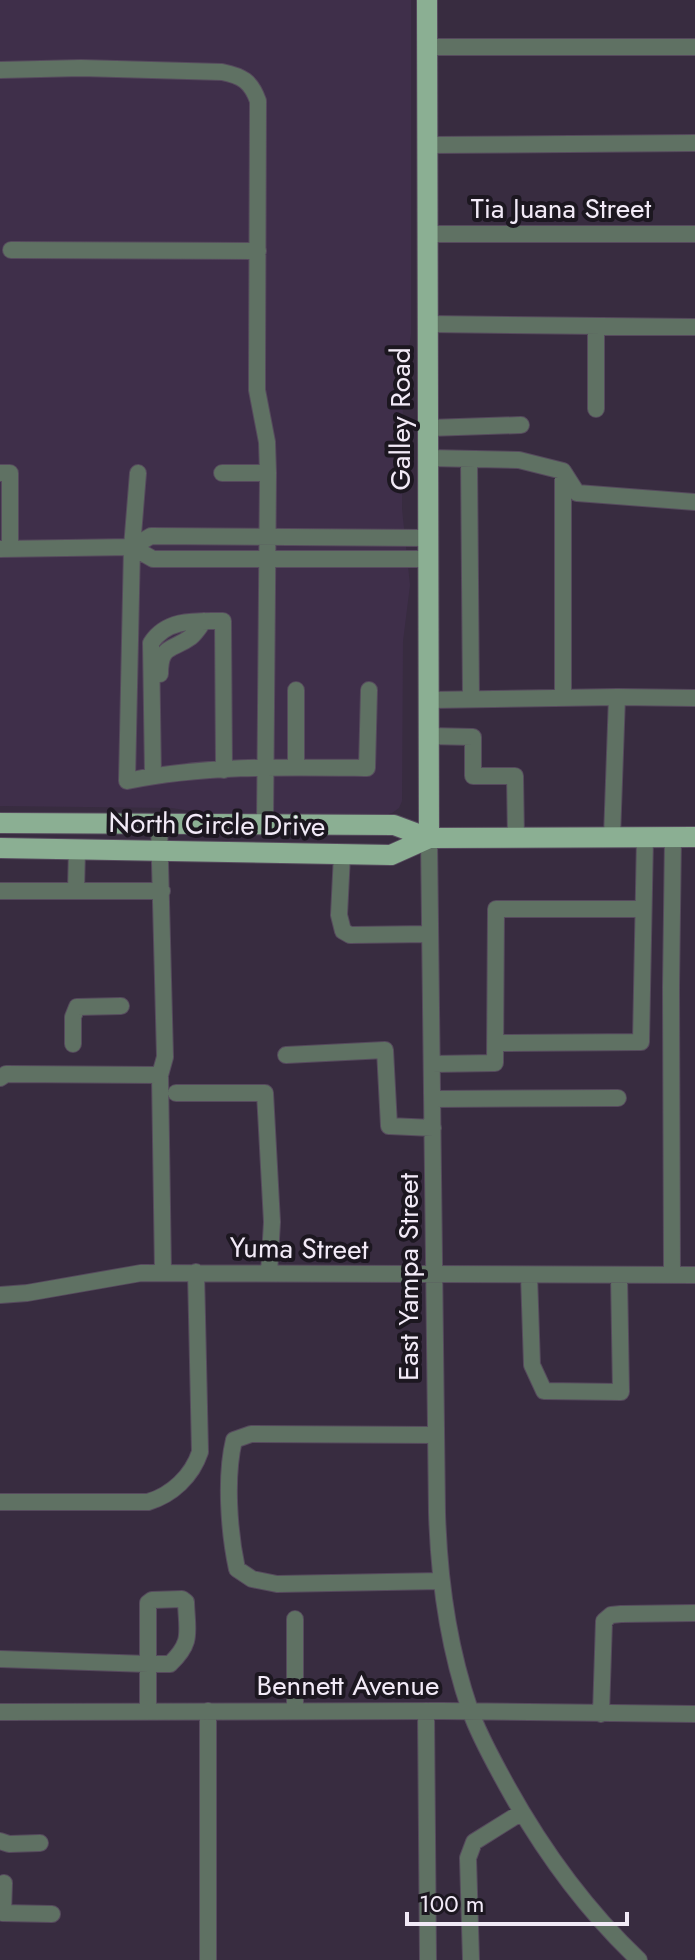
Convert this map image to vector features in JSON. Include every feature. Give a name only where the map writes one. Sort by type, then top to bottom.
[{"type":"main road","name":"Galley Road","points":[[427,0],[429,838]]},
{"type":"main road","name":"North Circle Drive","points":[[0,823],[394,825],[429,838],[695,837]]},
{"type":"main road","name":"North Circle Drive","points":[[0,848],[391,855],[429,838]]},
{"type":"street","points":[[428,47],[695,47]]},
{"type":"street","points":[[0,70],[81,68],[222,72],[242,76],[254,89],[258,101],[257,390],[267,442],[268,473],[265,825]]},
{"type":"street","points":[[427,145],[695,143]]},
{"type":"street","name":"Tia Juana Street","points":[[428,234],[695,234]]},
{"type":"street","points":[[11,250],[258,251]]},
{"type":"street","points":[[428,324],[695,327]]},
{"type":"street","points":[[596,326],[596,409]]},
{"type":"street","points":[[429,428],[521,425]]},
{"type":"street","points":[[429,458],[519,460],[563,471],[577,493],[695,502]]},
{"type":"street","points":[[469,459],[471,699]]},
{"type":"street","points":[[563,471],[563,698]]},
{"type":"street","points":[[0,473],[10,473],[5,549],[132,547],[151,536],[268,537],[429,548]]},
{"type":"street","points":[[138,473],[132,547],[127,781],[153,770],[367,768],[369,690]]},
{"type":"street","points":[[222,473],[268,473]]},
{"type":"street","points":[[132,547],[153,559],[267,559],[429,548]]},
{"type":"street","points":[[153,770],[151,643],[156,635],[185,620],[223,621],[224,770]]},
{"type":"street","points":[[296,690],[296,767]]},
{"type":"street","points":[[612,837],[617,697]]},
{"type":"street","points":[[429,700],[695,698]]},
{"type":"street","points":[[429,736],[473,737],[473,776],[515,776],[516,839]]},
{"type":"street","points":[[159,824],[165,1057],[160,1075],[163,1272]]},
{"type":"street","points":[[496,1043],[641,1042],[645,837]]},
{"type":"street","points":[[672,1275],[673,837]]},
{"type":"street","name":"East Yampa Street","points":[[429,838],[438,1554],[451,1637],[471,1711],[522,1812],[550,1857],[584,1902],[639,1960]]},
{"type":"street","points":[[76,891],[77,849]]},
{"type":"street","points":[[342,855],[339,915],[343,931],[350,935],[430,934]]},
{"type":"street","points":[[0,891],[162,891]]},
{"type":"street","points":[[432,1064],[495,1063],[496,909],[643,909]]},
{"type":"street","points":[[73,1044],[73,1017],[77,1007],[121,1006]]},
{"type":"street","points":[[286,1055],[385,1050],[389,1126],[433,1128]]},
{"type":"street","points":[[2,1073],[160,1075]]},
{"type":"street","points":[[176,1093],[265,1093],[272,1222],[269,1273]]},
{"type":"street","points":[[433,1099],[618,1098]]},
{"type":"street","name":"Yuma Street","points":[[0,1295],[27,1293],[117,1275],[163,1272],[695,1275]]},
{"type":"street","points":[[0,1502],[148,1502],[168,1493],[188,1476],[200,1452],[196,1272]]},
{"type":"street","points":[[529,1275],[532,1365],[544,1391],[621,1392],[619,1275]]},
{"type":"street","points":[[436,1435],[251,1434],[234,1440],[230,1455],[231,1516],[237,1569],[252,1579],[277,1584],[441,1581]]},
{"type":"street","points":[[601,1714],[604,1621],[611,1615],[621,1614],[695,1613]]},
{"type":"street","points":[[295,1619],[295,1711]]},
{"type":"street","points":[[0,1659],[148,1664],[148,1711]]},
{"type":"street","points":[[208,1711],[208,1960]]},
{"type":"street","points":[[426,1711],[428,1960]]},
{"type":"street","name":"Bennett Avenue","points":[[0,1712],[695,1714]]},
{"type":"street","points":[[471,1960],[468,1858],[474,1842],[522,1812]]},
{"type":"street","points":[[0,1841],[9,1844],[40,1843]]},
{"type":"street","points":[[4,1883],[2,1912],[52,1914]]},
{"type":"shaded area","points":[[0,0],[411,0],[411,334],[403,390],[402,509],[410,585],[403,641],[402,801],[392,813],[381,816],[208,814],[172,808],[0,806]]}]
